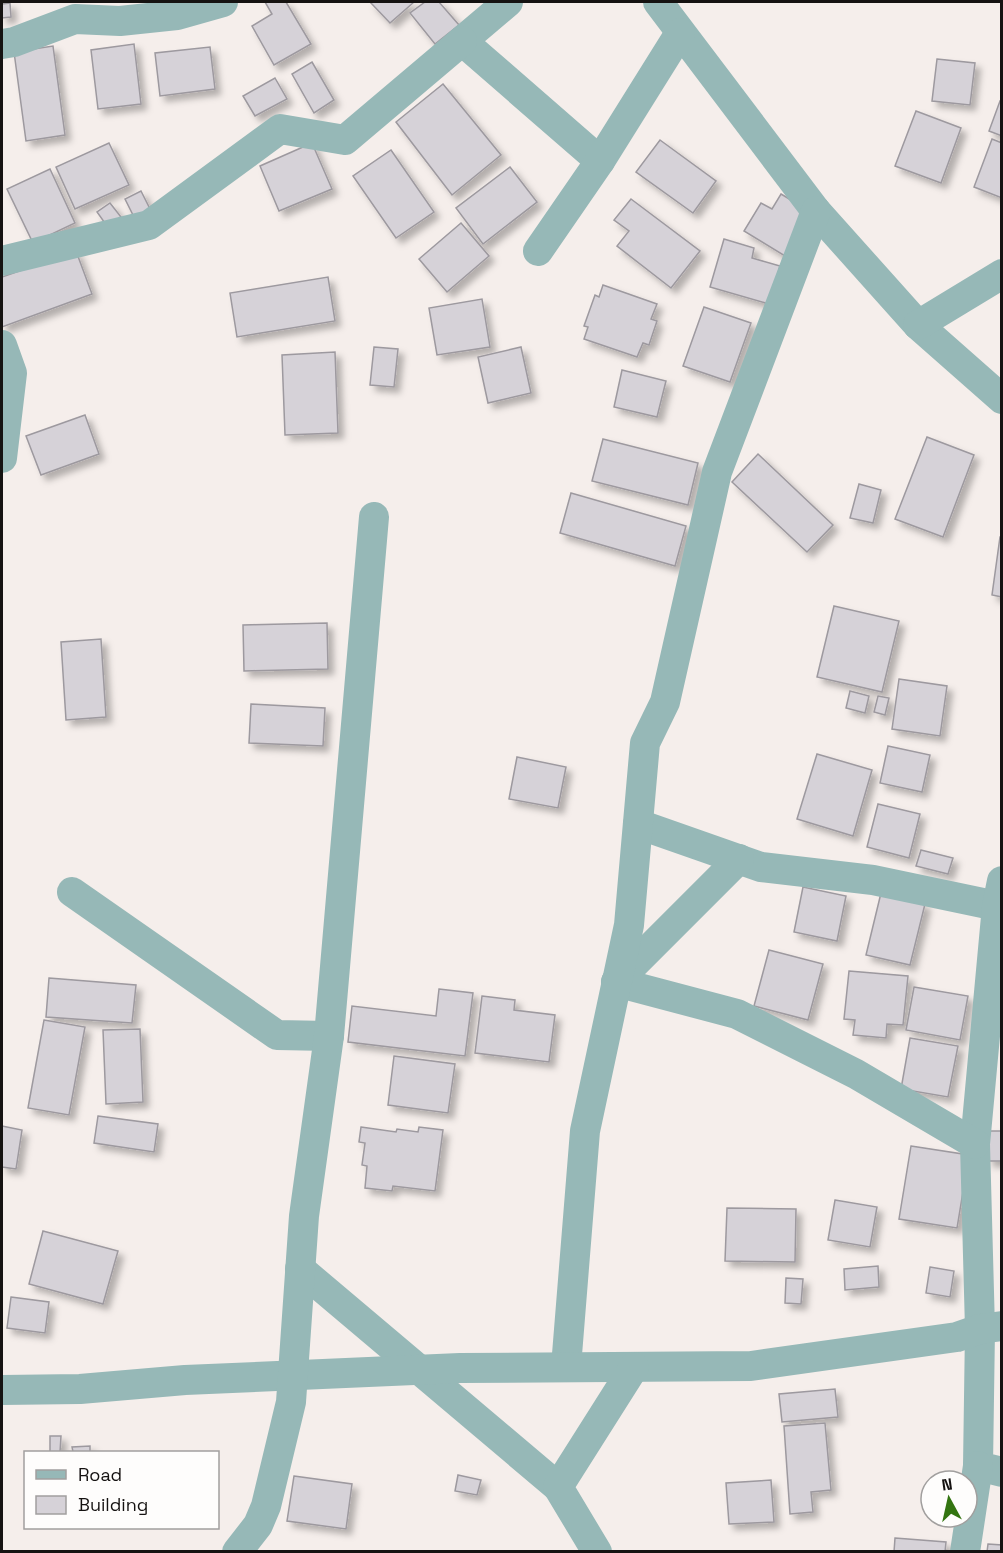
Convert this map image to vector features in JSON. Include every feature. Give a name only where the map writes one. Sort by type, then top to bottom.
[{"type":"street","points":[[2,44],[14,42],[75,19],[120,21],[177,15],[223,2]]},
{"type":"street","points":[[2,261],[149,225],[280,129],[345,140],[508,2]]},
{"type":"street","points":[[658,2],[816,210],[918,325],[990,377],[1002,399]]},
{"type":"street","points":[[538,251],[600,161],[680,33]]},
{"type":"street","points":[[462,41],[600,161]]},
{"type":"street","points":[[566,1367],[585,1131],[629,925],[645,742],[665,702],[717,472],[816,210]]},
{"type":"street","points":[[918,325],[1002,274]]},
{"type":"street","points":[[2,345],[12,373],[2,458]]},
{"type":"street","points":[[237,1551],[258,1525],[266,1506],[291,1402],[304,1216],[329,1036],[374,517]]},
{"type":"street","points":[[638,824],[761,867],[999,893],[975,1144],[991,1328],[990,1469],[965,1551]]},
{"type":"street","points":[[616,982],[739,859]]},
{"type":"street","points":[[72,891],[277,1035],[329,1036]]},
{"type":"street","points":[[616,982],[737,1014],[856,1074],[975,1144]]},
{"type":"street","points":[[300,1269],[558,1487],[597,1551]]},
{"type":"street","points":[[2,1390],[80,1389],[292,1374],[566,1367],[752,1366],[957,1337],[991,1328]]},
{"type":"street","points":[[558,1487],[634,1367]]},
{"type":"building","points":[[265,2],[286,2],[311,44],[274,65],[252,26],[272,14]]},
{"type":"building","points":[[370,2],[414,2],[390,23]]},
{"type":"building","points":[[425,2],[439,2],[459,25],[435,44],[410,13]]},
{"type":"building","points":[[10,3],[11,17],[2,18],[2,4]]},
{"type":"building","points":[[134,44],[141,104],[98,109],[91,50]]},
{"type":"building","points":[[53,46],[65,135],[26,141],[14,52]]},
{"type":"building","points":[[210,47],[215,89],[160,96],[155,53]]},
{"type":"building","points":[[937,59],[975,63],[970,105],[932,101]]},
{"type":"building","points":[[312,62],[334,100],[314,113],[292,74]]},
{"type":"building","points":[[275,78],[287,99],[255,116],[243,96]]},
{"type":"building","points":[[443,84],[501,155],[452,195],[396,122]]},
{"type":"building","points":[[1000,101],[1002,102],[1002,136],[989,131]]},
{"type":"building","points":[[916,111],[961,128],[941,183],[895,166]]},
{"type":"building","points":[[992,139],[1002,143],[1002,198],[974,187]]},
{"type":"building","points":[[660,140],[716,181],[693,213],[636,172]]},
{"type":"building","points":[[109,143],[129,185],[75,209],[56,167]]},
{"type":"building","points":[[312,143],[332,189],[279,211],[260,166]]},
{"type":"building","points":[[391,150],[434,212],[396,238],[353,176]]},
{"type":"building","points":[[510,167],[537,202],[483,244],[456,208]]},
{"type":"building","points":[[50,169],[75,223],[33,243],[7,189]]},
{"type":"building","points":[[141,191],[150,209],[134,217],[125,199]]},
{"type":"building","points":[[781,194],[811,212],[785,256],[744,231],[761,203],[772,209]]},
{"type":"building","points":[[631,199],[700,251],[671,288],[617,246],[629,231],[614,220]]},
{"type":"building","points":[[110,203],[121,217],[107,226],[97,212]]},
{"type":"building","points":[[461,223],[489,256],[447,292],[419,259]]},
{"type":"building","points":[[724,239],[754,248],[752,258],[780,266],[769,304],[710,287]]},
{"type":"building","points":[[76,251],[92,294],[2,327],[2,277]]},
{"type":"building","points":[[328,277],[335,321],[237,337],[230,293]]},
{"type":"building","points":[[603,285],[657,304],[651,319],[657,321],[649,345],[643,343],[637,357],[584,339],[588,327],[584,326],[595,295],[599,297]]},
{"type":"building","points":[[482,299],[490,347],[437,355],[429,308]]},
{"type":"building","points":[[704,307],[751,323],[730,382],[683,366]]},
{"type":"building","points":[[374,347],[398,349],[394,387],[370,385]]},
{"type":"building","points":[[521,347],[531,393],[488,403],[478,357]]},
{"type":"building","points":[[335,352],[338,433],[285,435],[282,355]]},
{"type":"building","points":[[622,370],[666,381],[657,417],[614,407]]},
{"type":"building","points":[[85,415],[99,454],[41,475],[26,436]]},
{"type":"building","points":[[927,437],[974,455],[943,537],[895,519]]},
{"type":"building","points":[[603,439],[698,463],[688,505],[592,481]]},
{"type":"building","points":[[758,454],[833,525],[807,552],[732,482]]},
{"type":"building","points":[[859,484],[881,490],[873,523],[850,518]]},
{"type":"building","points":[[571,493],[686,526],[675,566],[560,533]]},
{"type":"building","points":[[1000,537],[1002,537],[1002,597],[992,595]]},
{"type":"building","points":[[834,606],[899,621],[882,692],[817,677]]},
{"type":"building","points":[[327,623],[328,669],[244,671],[243,625]]},
{"type":"building","points":[[101,639],[106,717],[66,720],[61,642]]},
{"type":"building","points":[[899,679],[947,686],[940,736],[892,729]]},
{"type":"building","points":[[850,691],[869,696],[865,713],[846,708]]},
{"type":"building","points":[[878,696],[889,698],[885,715],[874,712]]},
{"type":"building","points":[[251,704],[325,708],[323,746],[249,743]]},
{"type":"building","points":[[888,746],[930,755],[922,792],[880,783]]},
{"type":"building","points":[[817,754],[872,770],[853,836],[797,819]]},
{"type":"building","points":[[517,757],[566,767],[558,808],[509,799]]},
{"type":"building","points":[[878,804],[920,814],[909,858],[867,847]]},
{"type":"building","points":[[921,850],[953,858],[948,874],[916,866]]},
{"type":"building","points":[[803,887],[846,896],[837,941],[794,932]]},
{"type":"building","points":[[881,893],[925,904],[910,965],[866,955]]},
{"type":"building","points":[[769,950],[823,964],[808,1020],[754,1006]]},
{"type":"building","points":[[849,971],[908,976],[903,1025],[887,1024],[886,1038],[853,1035],[855,1020],[844,1019]]},
{"type":"building","points":[[49,978],[136,985],[132,1023],[46,1017]]},
{"type":"building","points":[[914,987],[968,996],[960,1040],[906,1030]]},
{"type":"building","points":[[439,989],[473,993],[465,1056],[348,1042],[352,1006],[436,1016]]},
{"type":"building","points":[[482,996],[515,1000],[514,1010],[555,1015],[549,1062],[475,1053]]},
{"type":"building","points":[[44,1020],[85,1027],[69,1115],[28,1108]]},
{"type":"building","points":[[140,1029],[143,1102],[106,1104],[103,1030]]},
{"type":"building","points":[[910,1038],[958,1046],[948,1097],[901,1089]]},
{"type":"building","points":[[394,1056],[455,1064],[448,1113],[388,1105]]},
{"type":"building","points":[[98,1116],[158,1124],[154,1152],[94,1143]]},
{"type":"building","points":[[2,1126],[22,1130],[16,1169],[2,1167]]},
{"type":"building","points":[[361,1127],[396,1132],[397,1129],[418,1132],[419,1127],[443,1130],[435,1191],[393,1186],[392,1191],[365,1188],[367,1166],[362,1165],[365,1143],[359,1142]]},
{"type":"building","points":[[987,1131],[1002,1131],[1002,1161],[988,1161]]},
{"type":"building","points":[[911,1146],[969,1155],[957,1228],[899,1219]]},
{"type":"building","points":[[835,1200],[877,1207],[870,1247],[828,1240]]},
{"type":"building","points":[[727,1208],[796,1209],[795,1262],[725,1261]]},
{"type":"building","points":[[43,1231],[118,1251],[103,1304],[29,1284]]},
{"type":"building","points":[[878,1266],[879,1287],[845,1290],[844,1269]]},
{"type":"building","points":[[930,1267],[954,1271],[950,1297],[926,1293]]},
{"type":"building","points":[[786,1278],[803,1279],[801,1304],[785,1303]]},
{"type":"building","points":[[11,1297],[49,1302],[45,1333],[7,1328]]},
{"type":"building","points":[[835,1389],[838,1417],[782,1422],[779,1394]]},
{"type":"building","points":[[825,1423],[831,1490],[811,1492],[813,1512],[790,1514],[784,1426]]},
{"type":"building","points":[[50,1436],[61,1436],[60,1451],[50,1451]]},
{"type":"building","points":[[90,1446],[90,1451],[73,1451],[72,1447]]},
{"type":"building","points":[[458,1475],[481,1480],[477,1495],[455,1491]]},
{"type":"building","points":[[294,1476],[352,1484],[346,1529],[287,1521]]},
{"type":"building","points":[[771,1480],[774,1522],[729,1524],[726,1483]]},
{"type":"building","points":[[895,1538],[946,1542],[945,1552],[894,1552]]},
{"type":"building","points":[[988,1544],[1002,1545],[1002,1552],[987,1552]]}]
